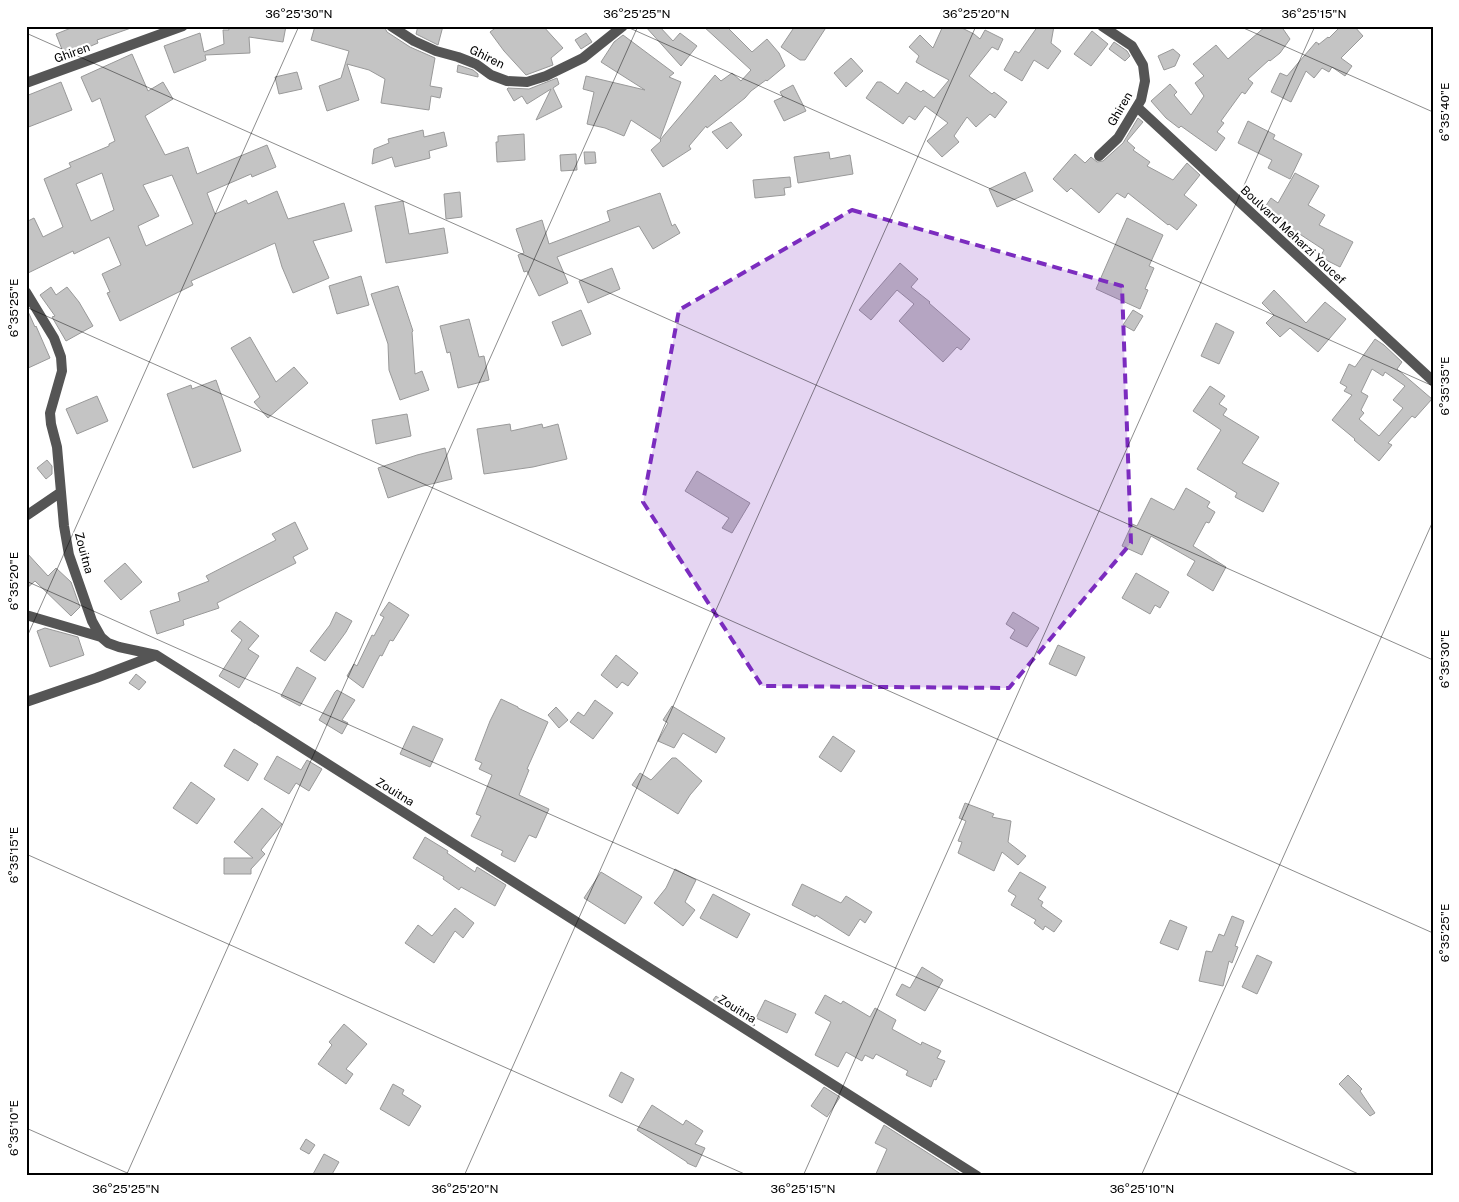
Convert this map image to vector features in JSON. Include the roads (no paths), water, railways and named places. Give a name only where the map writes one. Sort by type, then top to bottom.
[{"type":"street","name":"Ghiren","points":[[26,83],[183,26]]},
{"type":"street","name":"Ghiren","points":[[391,26],[414,41],[436,51],[476,64],[491,75],[508,81],[527,82],[546,76],[583,58],[623,26]]},
{"type":"street","name":"Ghiren","points":[[1099,156],[1118,138],[1142,100],[1145,81],[1143,64],[1132,46],[1102,26]]},
{"type":"street","name":"Boulvard Meharzi Youcef","points":[[1137,107],[1433,382]]},
{"type":"street","name":"Zouitna","points":[[26,292],[54,338],[61,357],[62,370],[50,412],[57,447],[64,526],[69,555],[92,621],[101,637],[108,643],[119,647],[156,655],[977,1176]]},
{"type":"street","points":[[26,516],[61,492]]},
{"type":"street","points":[[26,615],[101,637]]},
{"type":"street","points":[[26,702],[156,655]]}]
